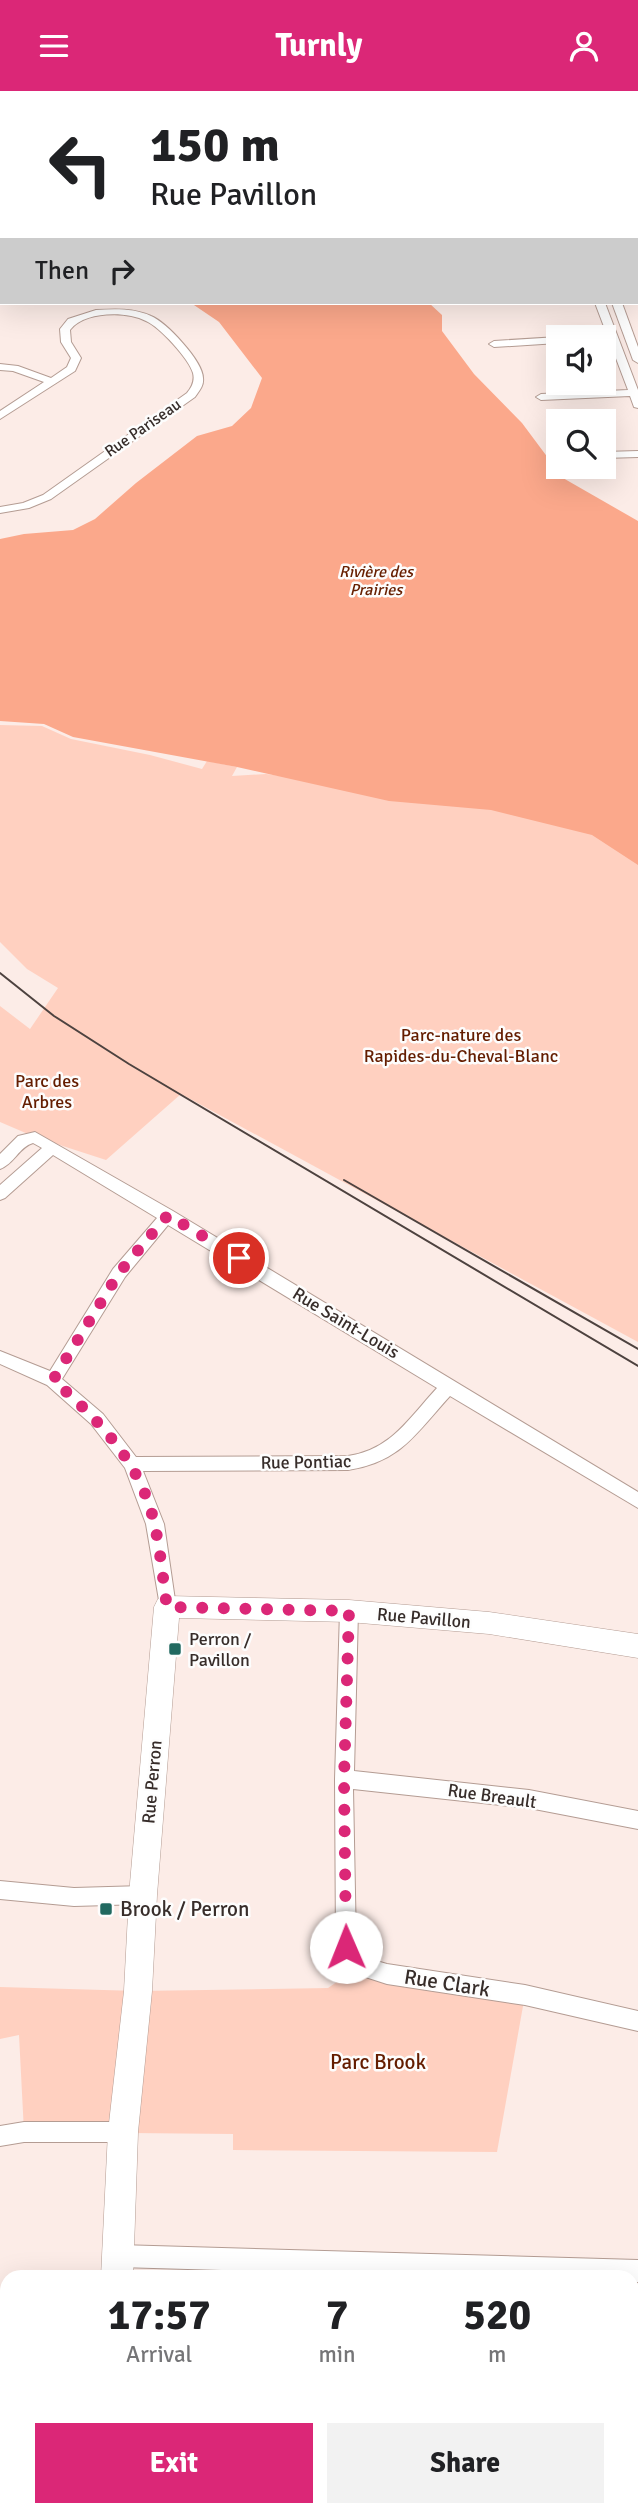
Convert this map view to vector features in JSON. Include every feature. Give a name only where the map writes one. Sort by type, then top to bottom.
[{"type":"street","points":[[601,305],[608,325]]},
{"type":"street","points":[[618,305],[638,360]]},
{"type":"street","name":"Rue Pariseau","points":[[0,416],[75,364],[76,358],[64,339],[69,325],[90,314],[107,311],[132,312],[158,324],[197,369],[200,379],[191,395],[47,497],[24,506],[0,510]]},
{"type":"street","points":[[616,337],[629,336]]},
{"type":"street","points":[[494,344],[546,341]]},
{"type":"street","points":[[616,344],[636,393],[638,405]]},
{"type":"street","points":[[0,367],[14,368],[51,381]]},
{"type":"street","points":[[541,397],[636,393]]},
{"type":"street","points":[[616,455],[638,454]]},
{"type":"street","name":"Rue Saint-Louis","points":[[0,1163],[23,1140],[35,1137],[638,1501]]},
{"type":"street","points":[[0,1194],[53,1147]]},
{"type":"street","points":[[53,1380],[119,1273],[168,1215]]},
{"type":"street","name":"Rue Perron","points":[[0,1357],[53,1380],[97,1419],[131,1464],[155,1524],[167,1607],[143,1895],[138,1991],[123,2132],[118,2266]]},
{"type":"street","name":"Rue Pontiac","points":[[131,1464],[348,1463],[369,1460],[391,1449],[449,1386]]},
{"type":"street","name":"Rue Pavillon","points":[[167,1607],[349,1611],[489,1623],[638,1646]]},
{"type":"street","name":"Rue Clark","points":[[349,1611],[344,1779],[346,1947],[360,1966],[387,1974],[561,2002],[638,2021]]},
{"type":"street","name":"Rue Breault","points":[[344,1779],[477,1793],[611,1813],[638,1820]]},
{"type":"street","points":[[0,1890],[74,1897],[143,1895]]},
{"type":"street","points":[[0,2136],[24,2132],[123,2132]]},
{"type":"street","points":[[118,2266],[492,2270]]},
{"type":"green space","name":"Parc-nature des Rapides-du-Cheval-Blanc","points":[[0,725],[42,726],[71,739],[202,769],[207,761],[237,767],[232,776],[266,774],[364,787],[638,773],[638,1342],[181,1094],[106,1160],[35,1137],[0,1122],[0,1006],[30,1029],[58,988],[27,969],[0,942]]},
{"type":"green space","name":"Parc Brook","points":[[360,1966],[525,1995],[497,2152],[233,2150],[233,2134],[24,2132],[19,2035],[0,2039],[0,1987],[138,1991],[328,1988]]},
{"type":"water","name":"Rivière des Prairies","points":[[194,305],[431,305],[442,315],[442,331],[474,374],[522,423],[546,455],[546,479],[565,479],[638,521],[638,865],[592,835],[491,810],[389,801],[237,767],[73,737],[44,724],[0,721],[0,539],[73,530],[95,519],[197,436],[232,426],[251,408],[262,378],[219,322]]},
{"type":"tram line","points":[[0,973],[54,1016],[129,1064],[638,1366]]},
{"type":"tram line","points":[[344,1180],[638,1349]]},
{"type":"place","name":"Perron / Pavillon","points":[[175,1649]]},
{"type":"place","name":"Brook / Perron","points":[[106,1909]]},
{"type":"route","points":[[239,1258],[168,1215],[119,1273],[53,1380],[97,1419],[131,1464],[155,1524],[167,1607],[349,1611],[344,1779],[346,1947]]},
{"type":"park label","name":"Parc des Arbres","points":[[47,1091]]}]
